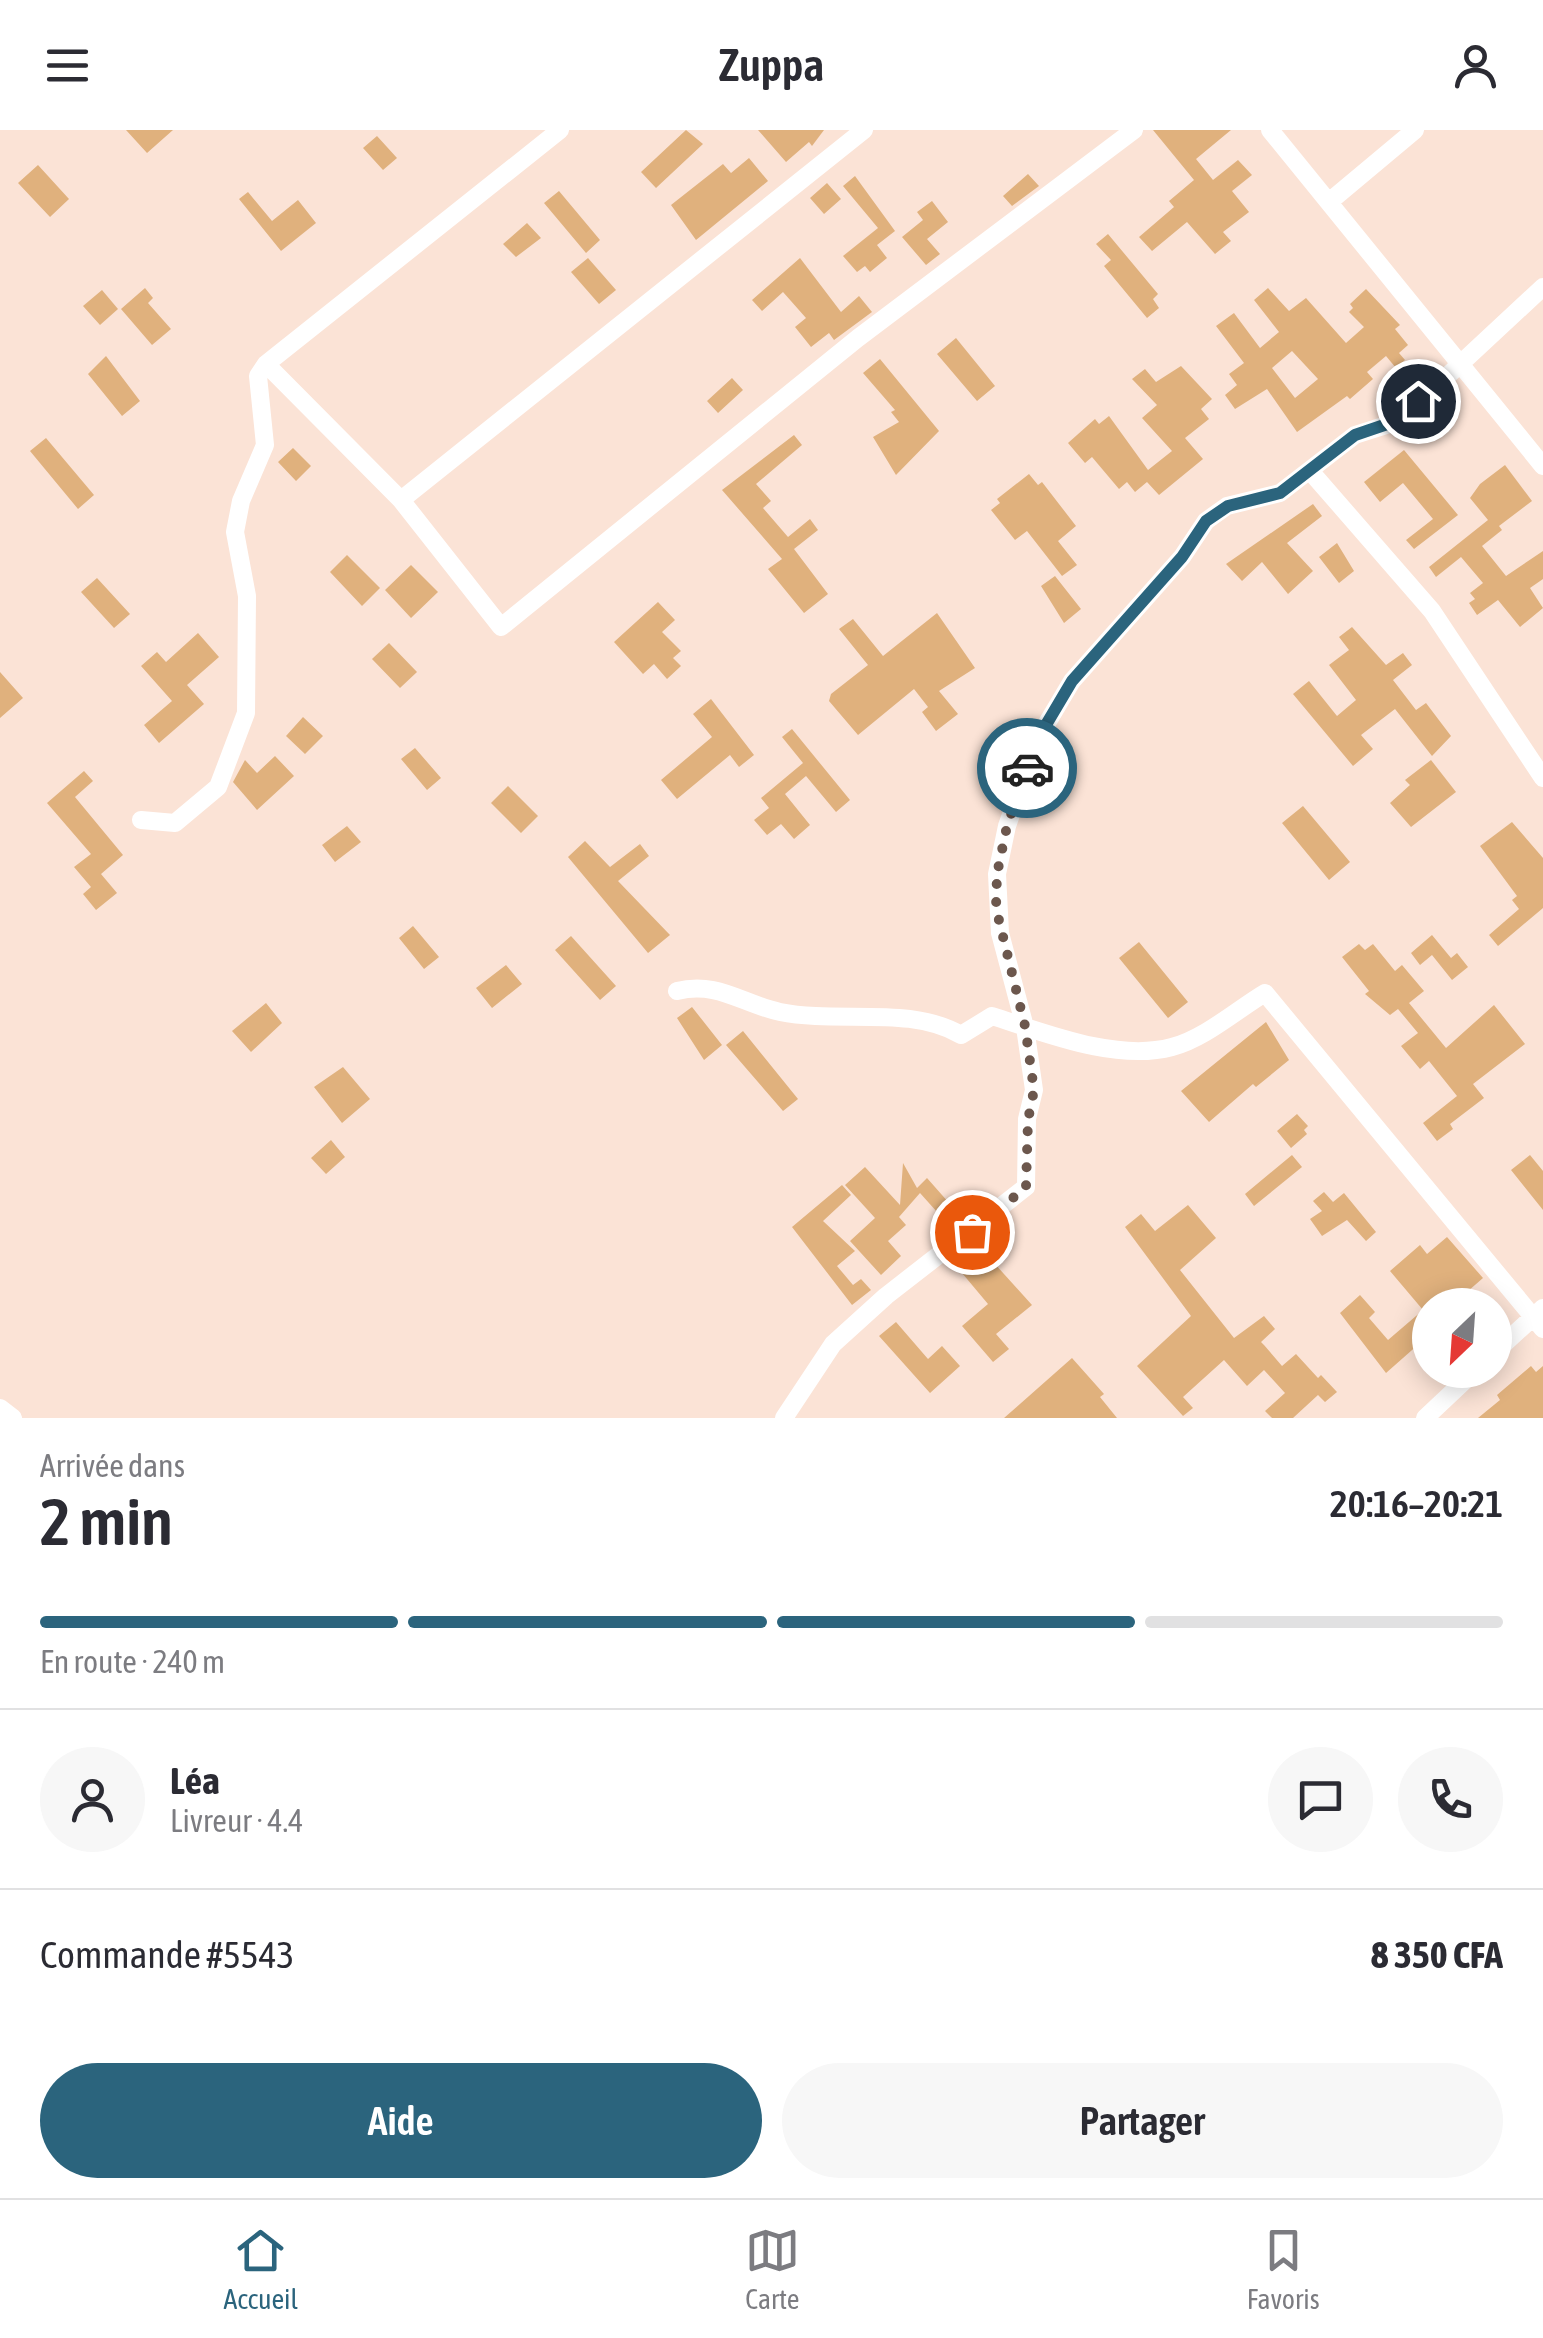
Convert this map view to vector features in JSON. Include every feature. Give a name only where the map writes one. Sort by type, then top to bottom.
[{"type":"street","points":[[142,820],[174,823],[218,788],[246,712],[248,596],[235,532],[241,501],[265,446],[258,376],[266,364],[560,130]]},
{"type":"street","points":[[401,500],[864,130]]},
{"type":"street","points":[[266,364],[401,500],[501,627],[858,338],[1134,130]]},
{"type":"street","points":[[1270,130],[1543,466]]},
{"type":"street","points":[[1329,202],[1415,130]]},
{"type":"street","points":[[784,1418],[833,1344],[886,1296],[1026,1187],[1028,1120],[1034,1090],[1025,1026],[1000,933],[997,874],[1007,826],[1037,740],[1072,681],[1182,557],[1206,521],[1228,506],[1280,493],[1355,435],[1399,420],[1543,287]]},
{"type":"street","points":[[1311,472],[1432,610],[1542,773]]},
{"type":"street","points":[[677,991],[695,987],[724,990],[778,1012],[829,1019],[937,1021],[962,1035],[992,1016],[1116,1049],[1146,1051],[1176,1046],[1266,992],[1540,1318],[1512,1339]]},
{"type":"street","points":[[1425,1418],[1457,1388]]},
{"type":"street","points":[[0,1408],[13,1418]]},
{"type":"building","points":[[126,130],[173,130],[147,153]]},
{"type":"building","points":[[686,130],[703,144],[656,188],[641,172]]},
{"type":"building","points":[[758,130],[824,130],[812,146],[809,142],[786,162]]},
{"type":"building","points":[[1153,130],[1231,130],[1196,159],[1213,180],[1238,160],[1252,175],[1232,191],[1249,212],[1223,232],[1231,241],[1215,254],[1187,222],[1152,251],[1139,237],[1174,207],[1169,201],[1194,180]]},
{"type":"building","points":[[377,136],[397,158],[383,170],[363,148]]},
{"type":"building","points":[[749,158],[768,181],[696,240],[671,205],[723,164],[731,173]]},
{"type":"building","points":[[38,165],[69,199],[50,217],[18,183]]},
{"type":"building","points":[[1028,174],[1039,186],[1012,206],[1003,196]]},
{"type":"building","points":[[855,176],[895,231],[877,245],[887,258],[870,272],[865,266],[857,272],[843,256],[878,228],[843,186]]},
{"type":"building","points":[[827,183],[841,199],[824,214],[810,198]]},
{"type":"building","points":[[559,191],[600,240],[586,253],[544,203]]},
{"type":"building","points":[[248,192],[272,221],[298,200],[316,223],[281,251],[239,199]]},
{"type":"building","points":[[932,201],[948,222],[927,239],[940,254],[926,265],[902,237],[923,220],[917,212]]},
{"type":"building","points":[[527,223],[541,238],[516,257],[503,244]]},
{"type":"building","points":[[1108,234],[1158,294],[1153,299],[1159,308],[1147,318],[1104,266],[1111,260],[1096,244]]},
{"type":"building","points":[[588,258],[616,290],[599,304],[571,272]]},
{"type":"building","points":[[800,258],[841,312],[859,296],[872,312],[834,340],[829,333],[811,347],[795,327],[806,318],[783,292],[762,311],[752,300]]},
{"type":"building","points":[[145,288],[153,298],[148,303],[171,329],[152,345],[121,309]]},
{"type":"building","points":[[1268,288],[1289,311],[1306,298],[1346,343],[1364,327],[1349,312],[1353,308],[1350,304],[1366,289],[1400,325],[1395,329],[1408,345],[1399,353],[1405,360],[1396,368],[1386,356],[1367,372],[1373,379],[1350,399],[1347,396],[1297,432],[1267,389],[1235,409],[1225,395],[1237,385],[1229,374],[1244,363],[1216,326],[1234,313],[1260,348],[1279,332],[1254,300]],"holes":[[[1292,351],[1318,379],[1295,398],[1272,368]]]},
{"type":"building","points":[[102,290],[118,309],[100,325],[83,306]]},
{"type":"building","points":[[956,338],[995,386],[977,401],[937,354]]},
{"type":"building","points":[[106,356],[140,401],[122,416],[88,374]]},
{"type":"building","points":[[880,359],[939,431],[896,475],[873,437],[899,422],[891,412],[895,410],[863,373]]},
{"type":"building","points":[[1181,366],[1212,399],[1201,409],[1209,419],[1185,438],[1203,459],[1159,495],[1147,482],[1135,492],[1127,482],[1119,489],[1092,457],[1085,463],[1068,443],[1095,419],[1099,424],[1109,416],[1148,470],[1172,451],[1142,418],[1157,405],[1132,379],[1145,369],[1156,382]]},
{"type":"building","points":[[732,378],[743,390],[718,413],[707,401]]},
{"type":"building","points":[[794,435],[802,445],[756,484],[771,501],[763,508],[788,537],[810,519],[818,530],[794,549],[828,594],[804,613],[768,569],[782,559],[722,490]]},
{"type":"building","points":[[46,438],[94,495],[78,509],[30,451]]},
{"type":"building","points":[[293,448],[311,466],[296,481],[278,462]]},
{"type":"building","points":[[1404,450],[1458,515],[1414,549],[1406,540],[1433,519],[1403,483],[1380,502],[1364,482]]},
{"type":"building","points":[[1505,465],[1532,501],[1499,526],[1502,530],[1482,546],[1506,576],[1543,551],[1543,579],[1530,588],[1543,608],[1520,627],[1498,600],[1477,615],[1469,603],[1475,599],[1470,593],[1483,583],[1461,557],[1436,577],[1429,567],[1488,520],[1470,498],[1480,484]]},
{"type":"building","points":[[1029,474],[1038,485],[1042,482],[1076,526],[1058,541],[1077,565],[1062,576],[1027,531],[1015,540],[991,510],[1000,503],[997,499]]},
{"type":"building","points":[[1313,504],[1322,516],[1287,543],[1313,571],[1288,594],[1262,562],[1242,581],[1226,564]]},
{"type":"building","points":[[1337,543],[1354,571],[1339,583],[1319,557]]},
{"type":"building","points":[[347,555],[380,588],[362,606],[330,572]]},
{"type":"building","points":[[411,565],[438,592],[411,618],[385,590]]},
{"type":"building","points":[[1055,576],[1081,609],[1064,623],[1041,586]]},
{"type":"building","points":[[97,578],[130,614],[114,628],[81,592]]},
{"type":"building","points":[[658,602],[675,620],[662,632],[681,651],[673,658],[681,666],[667,679],[654,664],[643,674],[614,642]]},
{"type":"building","points":[[937,613],[975,668],[939,691],[958,714],[936,731],[922,712],[928,707],[914,689],[858,735],[829,701],[831,694],[868,665],[839,629],[853,619],[883,656]]},
{"type":"building","points":[[1352,627],[1386,665],[1403,653],[1412,665],[1393,680],[1416,710],[1426,703],[1451,736],[1432,756],[1395,709],[1361,735],[1373,749],[1353,766],[1293,694],[1309,681],[1337,716],[1356,700],[1329,665],[1349,650],[1339,637]]},
{"type":"building","points":[[198,633],[219,657],[187,685],[204,704],[159,743],[144,725],[172,701],[141,666],[157,652],[166,662]]},
{"type":"building","points":[[389,643],[417,672],[400,688],[372,659]]},
{"type":"building","points":[[0,672],[23,698],[0,718]]},
{"type":"building","points":[[711,699],[754,755],[739,767],[730,755],[677,799],[661,780],[712,737],[693,714]]},
{"type":"building","points":[[303,717],[323,736],[305,754],[286,736]]},
{"type":"building","points":[[792,729],[850,800],[836,812],[806,776],[785,794],[810,825],[794,839],[781,824],[767,835],[754,820],[769,808],[761,798],[803,763],[782,737]]},
{"type":"building","points":[[415,748],[441,778],[427,790],[401,759]]},
{"type":"building","points":[[275,756],[294,776],[257,810],[233,782],[245,760],[257,773]]},
{"type":"building","points":[[1431,760],[1456,792],[1411,827],[1390,803],[1410,785],[1405,780]]},
{"type":"building","points":[[84,771],[93,781],[75,797],[123,855],[101,874],[117,893],[96,910],[83,894],[91,887],[74,867],[91,854],[47,803]]},
{"type":"building","points":[[508,786],[538,816],[521,833],[491,803]]},
{"type":"building","points":[[1303,806],[1350,862],[1329,880],[1282,823]]},
{"type":"building","points":[[1512,822],[1543,858],[1543,908],[1498,946],[1489,935],[1519,909],[1512,900],[1517,896],[1480,846]]},
{"type":"building","points":[[347,826],[361,842],[335,862],[322,845]]},
{"type":"building","points":[[585,841],[610,867],[640,844],[649,856],[618,881],[670,935],[648,953],[568,857]]},
{"type":"building","points":[[413,926],[439,957],[424,969],[399,938]]},
{"type":"building","points":[[1432,935],[1451,958],[1457,953],[1468,967],[1452,980],[1432,955],[1420,965],[1411,953]]},
{"type":"building","points":[[571,936],[616,986],[600,1000],[555,950]]},
{"type":"building","points":[[1139,942],[1188,1002],[1168,1018],[1119,958]]},
{"type":"building","points":[[1359,944],[1365,950],[1373,944],[1395,971],[1402,965],[1424,991],[1409,1003],[1446,1048],[1494,1005],[1525,1044],[1473,1084],[1484,1098],[1450,1124],[1453,1129],[1437,1141],[1423,1123],[1457,1096],[1429,1061],[1420,1069],[1401,1046],[1418,1033],[1398,1009],[1390,1015],[1365,994],[1369,991],[1342,957]]},
{"type":"building","points":[[506,965],[522,984],[492,1008],[476,988]]},
{"type":"building","points":[[266,1003],[282,1023],[251,1052],[232,1031]]},
{"type":"building","points":[[692,1007],[722,1045],[704,1060],[677,1018]]},
{"type":"building","points":[[1266,1022],[1289,1060],[1256,1087],[1253,1084],[1209,1122],[1181,1091]]},
{"type":"building","points":[[743,1031],[798,1099],[783,1111],[726,1045]]},
{"type":"building","points":[[343,1067],[370,1099],[342,1123],[314,1087]]},
{"type":"building","points":[[1297,1114],[1308,1126],[1304,1130],[1307,1134],[1291,1148],[1277,1131]]},
{"type":"building","points":[[331,1140],[345,1157],[326,1174],[311,1158]]},
{"type":"building","points":[[1292,1155],[1302,1167],[1254,1206],[1245,1194]]},
{"type":"building","points":[[1530,1155],[1543,1171],[1543,1210],[1511,1170]]},
{"type":"building","points":[[903,1163],[917,1188],[927,1178],[957,1212],[946,1222],[920,1193],[899,1217],[906,1225],[888,1241],[901,1256],[881,1275],[850,1241],[875,1218],[845,1185],[865,1167],[900,1205]]},
{"type":"building","points":[[842,1185],[851,1195],[823,1221],[855,1251],[837,1266],[853,1285],[861,1279],[871,1290],[852,1305],[792,1227]]},
{"type":"building","points":[[1324,1192],[1333,1202],[1344,1193],[1376,1232],[1366,1241],[1347,1220],[1322,1236],[1310,1219],[1322,1211],[1313,1201]]},
{"type":"building","points":[[1188,1205],[1216,1238],[1180,1270],[1234,1338],[1264,1316],[1275,1329],[1261,1342],[1282,1366],[1296,1354],[1318,1378],[1321,1375],[1337,1392],[1325,1402],[1318,1395],[1293,1418],[1272,1418],[1265,1411],[1285,1393],[1264,1370],[1247,1386],[1224,1360],[1183,1397],[1193,1408],[1183,1416],[1137,1366],[1191,1316],[1125,1227],[1141,1214],[1155,1231]]},
{"type":"building","points":[[1447,1237],[1483,1278],[1472,1288],[1412,1288],[1412,1297],[1390,1271],[1420,1245],[1427,1254]]},
{"type":"building","points":[[985,1253],[1032,1305],[996,1334],[1009,1349],[993,1362],[962,1326],[988,1304],[962,1273]]},
{"type":"building","points":[[1360,1295],[1375,1312],[1369,1318],[1388,1340],[1412,1319],[1412,1350],[1386,1373],[1340,1313]]},
{"type":"building","points":[[896,1322],[928,1359],[942,1346],[960,1366],[930,1393],[879,1336]]},
{"type":"building","points":[[1072,1358],[1104,1394],[1100,1397],[1117,1418],[1004,1418]]},
{"type":"building","points":[[1531,1366],[1536,1372],[1543,1366],[1543,1418],[1478,1418],[1500,1400],[1497,1395],[1512,1388],[1512,1382]]},
{"type":"way so far","points":[[972,1232],[1026,1187],[1028,1120],[1034,1090],[1025,1026],[996,908],[997,874],[1007,826],[1027,768]]},
{"type":"route","points":[[1027,768],[1037,740],[1072,681],[1182,557],[1206,521],[1228,506],[1280,493],[1355,435],[1399,420],[1418,401]]}]
